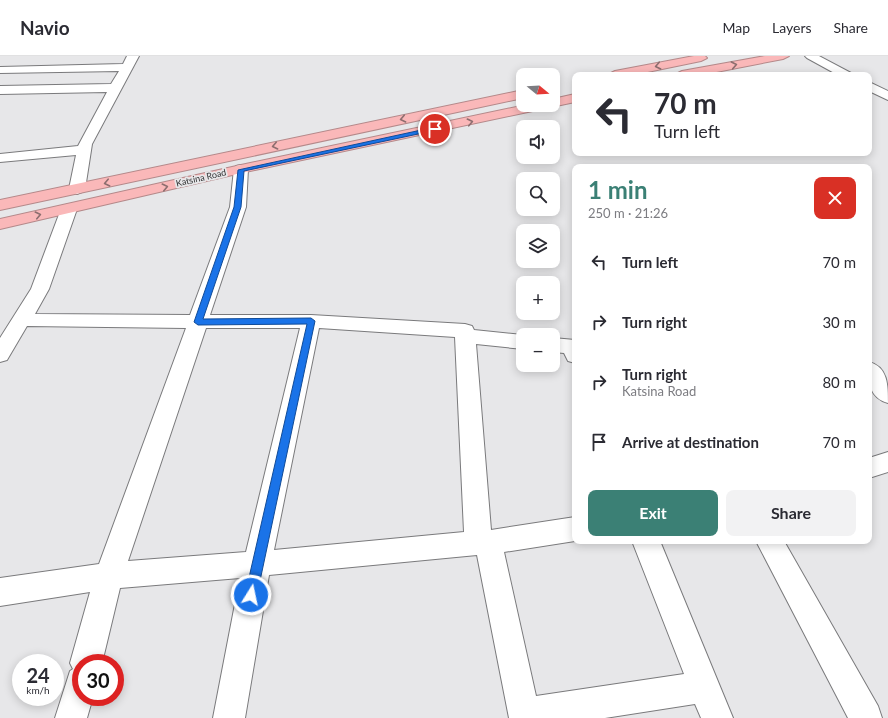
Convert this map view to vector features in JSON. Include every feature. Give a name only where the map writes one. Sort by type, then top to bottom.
[{"type":"highway","points":[[630,72],[710,56]]},
{"type":"highway","points":[[698,72],[783,56]]},
{"type":"highway","name":"Katsina Road","points":[[0,205],[516,95]]},
{"type":"highway","points":[[560,101],[572,99]]},
{"type":"highway","name":"Katsina Road","points":[[0,224],[516,111]]},
{"type":"street","points":[[1,71],[17,56]]},
{"type":"street","points":[[810,56],[841,72]]},
{"type":"street","points":[[58,68],[68,57]]},
{"type":"street","points":[[1,71],[130,62]]},
{"type":"street","points":[[77,189],[83,150],[130,62]]},
{"type":"street","points":[[0,90],[115,88]]},
{"type":"street","points":[[872,88],[888,96]]},
{"type":"street","points":[[0,158],[83,150]]},
{"type":"street","points":[[88,654],[109,576],[238,207],[241,170]]},
{"type":"street","points":[[0,355],[40,289],[69,208]]},
{"type":"street","points":[[21,320],[198,322],[311,321],[465,331]]},
{"type":"street","points":[[229,718],[257,564],[311,321]]},
{"type":"street","points":[[465,331],[468,336],[516,341]]},
{"type":"street","points":[[465,331],[483,542],[525,716],[704,687]]},
{"type":"street","points":[[560,345],[572,346]]},
{"type":"street","points":[[872,373],[888,395]]},
{"type":"street","points":[[872,467],[888,462]]},
{"type":"street","points":[[0,592],[109,576],[257,564],[483,542],[572,529]]},
{"type":"street","points":[[647,544],[717,718]]},
{"type":"street","points":[[772,544],[866,718]]},
{"type":"street","points":[[71,718],[74,706]]},
{"type":"route","points":[[251,595],[311,321],[198,322],[238,207],[241,170],[435,129]]}]
